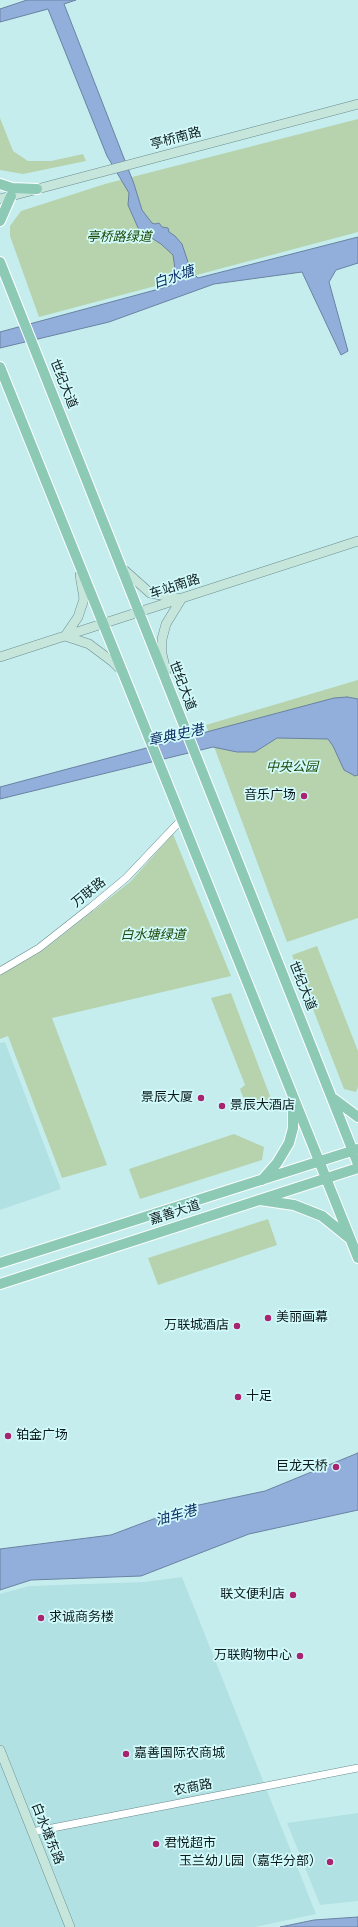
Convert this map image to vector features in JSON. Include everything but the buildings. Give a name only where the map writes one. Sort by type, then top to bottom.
[{"type":"main road","points":[[0,184],[12,188],[37,189]]},
{"type":"main road","points":[[0,221],[11,196]]},
{"type":"main road","name":"世纪大道","points":[[0,262],[333,1099],[356,1150],[358,1164]]},
{"type":"main road","points":[[0,367],[358,1258]]},
{"type":"main road","points":[[262,1180],[277,1163],[289,1143],[293,1128],[293,1098]]},
{"type":"main road","points":[[333,1099],[358,1117]]},
{"type":"main road","name":"嘉善大道","points":[[0,1263],[356,1150]]},
{"type":"main road","name":"嘉善大道","points":[[0,1284],[358,1168]]},
{"type":"main road","points":[[258,1200],[294,1205],[322,1216],[350,1239]]},
{"type":"street","name":"亭桥南路","points":[[0,199],[358,104]]},
{"type":"street","name":"车站南路","points":[[0,657],[358,541]]},
{"type":"street","points":[[74,549],[84,590],[84,599],[78,617],[65,636],[90,644],[113,662],[124,674]]},
{"type":"street","points":[[122,568],[150,594],[182,598],[166,624],[162,639],[162,654],[169,688]]},
{"type":"street","name":"万联路","points":[[0,971],[39,948],[126,878],[182,819]]},
{"type":"street","name":"白水塘东路","points":[[0,1750],[70,1927]]},
{"type":"street","name":"农商路","points":[[32,1832],[358,1768]]},
{"type":"shaded area","points":[[5,1042],[61,1189],[0,1210],[0,1043]]},
{"type":"shaded area","name":"嘉善国际农商城","points":[[182,1577],[316,1914],[255,1927],[0,1927],[0,1594],[29,1586],[144,1582]]},
{"type":"shaded area","name":"玉兰幼儿园（嘉华分部）","points":[[358,1813],[358,1901],[320,1905],[287,1823]]},
{"type":"green space","points":[[0,118],[13,151],[28,161],[51,161],[83,154],[86,161],[23,174],[0,170]]},
{"type":"green space","name":"亭桥路绿道","points":[[358,119],[358,232],[39,317],[10,236],[10,226],[21,211],[105,184]]},
{"type":"green space","name":"中央公园","points":[[358,680],[358,918],[287,942],[206,725]]},
{"type":"green space","name":"白水塘绿道","points":[[173,834],[231,976],[52,1018],[107,1165],[62,1178],[8,1036],[0,1039],[0,975],[42,951],[130,882]]},
{"type":"green space","points":[[317,946],[358,1051],[358,1087],[356,1092],[344,1089],[292,955]]},
{"type":"green space","points":[[231,993],[276,1112],[243,1097],[240,1089],[245,1085],[211,998]]},
{"type":"green space","points":[[234,1134],[264,1147],[262,1160],[140,1199],[129,1169]]},
{"type":"green space","points":[[268,1219],[277,1245],[158,1285],[148,1258]]},
{"type":"water","name":"白水塘","points":[[27,0],[76,0],[64,4],[134,184],[142,210],[152,223],[159,223],[162,227],[168,228],[169,232],[182,244],[191,271],[198,278],[358,237],[358,263],[336,270],[329,282],[348,351],[341,355],[302,272],[214,284],[109,322],[0,348],[0,332],[170,286],[174,278],[175,269],[173,255],[161,244],[139,230],[128,205],[129,193],[107,156],[48,9],[0,22],[0,9]]},
{"type":"water","points":[[347,697],[358,699],[358,775],[355,776],[344,770],[333,746],[328,739],[277,738],[255,752],[237,752],[213,747],[0,799],[0,787],[334,698]]},
{"type":"water","name":"油车港","points":[[358,1453],[358,1510],[249,1534],[141,1576],[31,1580],[0,1590],[0,1549],[111,1535],[180,1509],[265,1491]]},
{"type":"water","points":[[358,1917],[358,1927],[280,1927],[314,1920]]},
{"type":"place","name":"音乐广场","points":[[304,796]]},
{"type":"place","name":"景辰大厦","points":[[201,1098]]},
{"type":"place","name":"景辰大酒店","points":[[222,1106]]},
{"type":"place","name":"美丽画幕","points":[[268,1318]]},
{"type":"place","name":"万联城酒店","points":[[237,1326]]},
{"type":"place","name":"十足","points":[[238,1397]]},
{"type":"place","name":"铂金广场","points":[[8,1436]]},
{"type":"place","name":"巨龙天桥","points":[[336,1467]]},
{"type":"place","name":"联文便利店","points":[[293,1595]]},
{"type":"place","name":"求诚商务楼","points":[[41,1618]]},
{"type":"place","name":"万联购物中心","points":[[300,1656]]},
{"type":"place","name":"嘉善国际农商城","points":[[126,1754]]},
{"type":"place","name":"君悦超市","points":[[156,1844]]},
{"type":"place","name":"玉兰幼儿园（嘉华分部）","points":[[330,1862]]},
{"type":"water label","name":"章典史港","points":[[176,736]]}]
